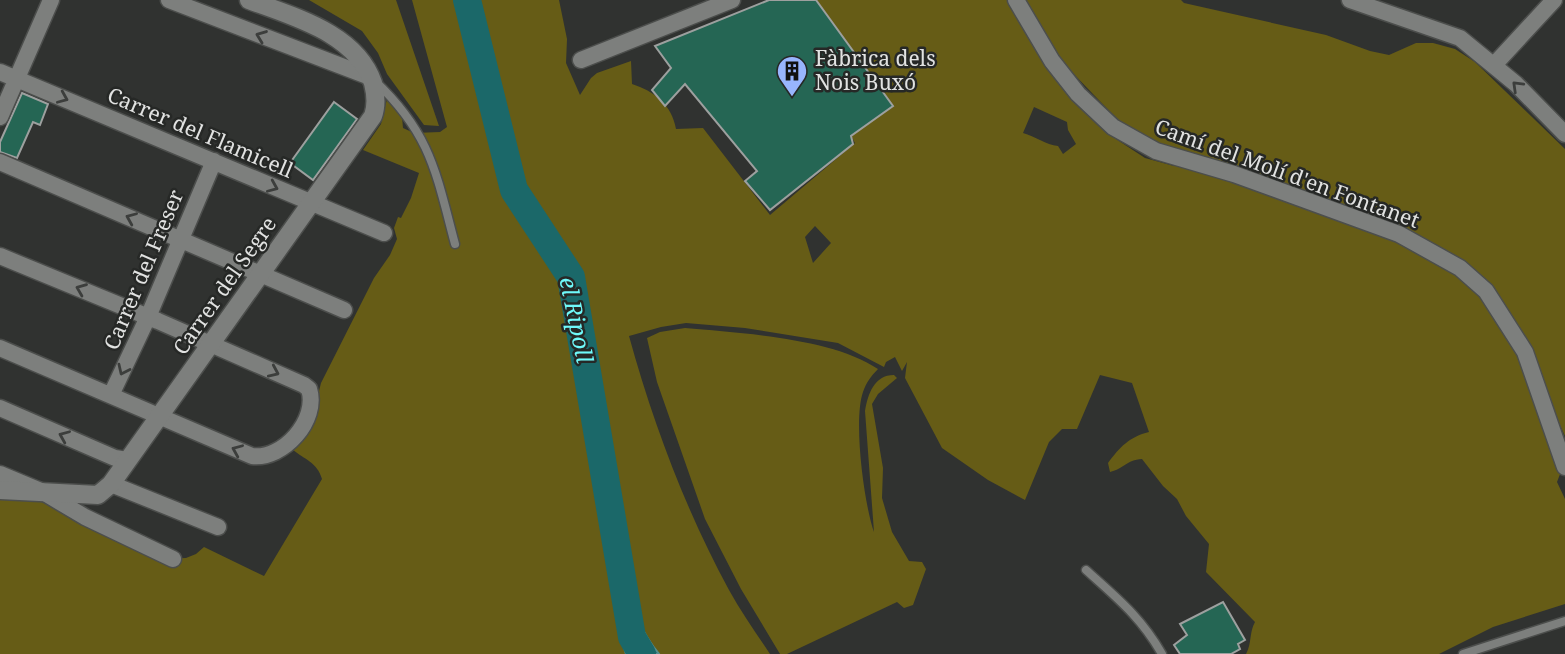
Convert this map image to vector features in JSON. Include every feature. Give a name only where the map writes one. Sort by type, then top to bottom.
[{"type":"street","points":[[0,117],[51,0]]},
{"type":"street","points":[[169,0],[370,77]]},
{"type":"street","points":[[249,0],[311,26],[349,46],[366,67],[370,77]]},
{"type":"street","points":[[581,60],[732,0]]},
{"type":"street","name":"Camí del Molí d'en Fontanet","points":[[1016,0],[1052,61],[1078,94],[1112,127],[1156,151],[1234,174],[1399,234],[1460,268],[1486,291],[1525,352],[1565,467]]},
{"type":"street","points":[[1350,0],[1461,38],[1494,65],[1565,134]]},
{"type":"street","points":[[1494,65],[1554,0]]},
{"type":"street","points":[[302,51],[311,26]]},
{"type":"street","name":"Carrer del Flamicell","points":[[0,72],[384,233]]},
{"type":"street","name":"Carrer del Segre","points":[[111,484],[373,116],[376,103],[370,77]]},
{"type":"street","name":"Carrer del Freser","points":[[111,395],[148,317],[214,161]]},
{"type":"street","points":[[0,162],[344,310]]},
{"type":"street","points":[[0,256],[212,344],[309,389],[309,412],[297,434],[284,446],[259,457],[244,453],[0,348]]},
{"type":"street","points":[[0,408],[116,458],[127,460]]},
{"type":"street","points":[[0,474],[43,492],[85,517],[173,559]]},
{"type":"street","points":[[0,491],[98,495],[111,484],[219,527]]},
{"type":"lane","points":[[370,77],[396,101],[419,134],[435,167],[456,244]]},
{"type":"lane","points":[[1086,570],[1137,616],[1162,654]]},
{"type":"lane","points":[[1463,654],[1565,621]]},
{"type":"shaded area","points":[[309,0],[396,0],[439,126],[424,125],[387,74],[378,53],[362,31]]},
{"type":"shaded area","points":[[412,0],[559,0],[567,39],[566,63],[580,95],[597,73],[631,61],[632,84],[661,100],[671,113],[676,129],[703,128],[770,215],[855,143],[851,136],[893,106],[816,0],[1007,0],[1045,64],[1116,139],[1145,158],[1174,166],[1192,162],[1119,121],[1065,65],[1045,39],[1024,0],[1181,0],[1184,3],[1326,35],[1389,55],[1416,43],[1433,43],[1455,49],[1475,62],[1565,149],[1565,436],[1528,359],[1562,469],[1557,482],[1565,499],[1565,604],[1493,627],[1439,654],[1246,654],[1255,622],[1206,572],[1209,544],[1186,516],[1177,499],[1142,459],[1110,472],[1108,463],[1121,447],[1149,432],[1132,383],[1100,375],[1077,429],[1062,429],[1049,442],[1025,500],[988,480],[942,448],[905,378],[907,362],[902,371],[895,357],[886,362],[884,367],[838,343],[745,328],[686,323],[629,336],[660,434],[685,498],[713,560],[770,654],[0,654],[0,497],[49,502],[161,559],[186,558],[204,547],[264,576],[322,479],[314,465],[292,449],[317,399],[321,383],[374,278],[390,255],[397,239],[394,228],[411,198],[419,173],[363,150],[381,124],[387,99],[402,117],[403,128],[414,133],[440,132],[447,127]],"holes":[[[1034,107],[1067,122],[1068,130],[1076,144],[1063,154],[1058,146],[1023,133]],[[815,226],[831,243],[813,263],[805,237]]]},
{"type":"shaded area","points":[[685,328],[759,335],[812,344],[837,350],[878,369],[863,392],[859,422],[863,483],[874,532],[865,411],[870,392],[877,382],[887,376],[894,375],[897,378],[878,394],[872,404],[883,468],[882,498],[892,532],[909,561],[922,562],[926,569],[913,605],[904,608],[897,602],[787,654],[780,654],[741,589],[705,519],[657,382],[647,338],[660,332]]},
{"type":"water","points":[[622,579],[637,618],[659,654],[626,654],[623,644]]},
{"type":"building","name":"Fàbrica dels Nois Buxó","points":[[769,0],[816,0],[893,106],[851,136],[853,144],[770,210],[745,181],[757,171],[685,84],[665,106],[652,90],[671,68],[655,46]]},
{"type":"building","points":[[22,93],[48,104],[40,125],[33,122],[17,158],[0,152],[0,142]]},
{"type":"building","points":[[334,102],[357,119],[313,180],[290,163]]},
{"type":"building","points":[[1223,602],[1245,640],[1238,644],[1240,649],[1231,654],[1180,654],[1174,645],[1187,635],[1180,624]]},
{"type":"waterway","name":"el Ripoll","points":[[467,0],[514,190],[571,277],[632,637],[642,654]]},
{"type":"place","name":"Fàbrica dels Nois Buxó","points":[[792,98]]}]
